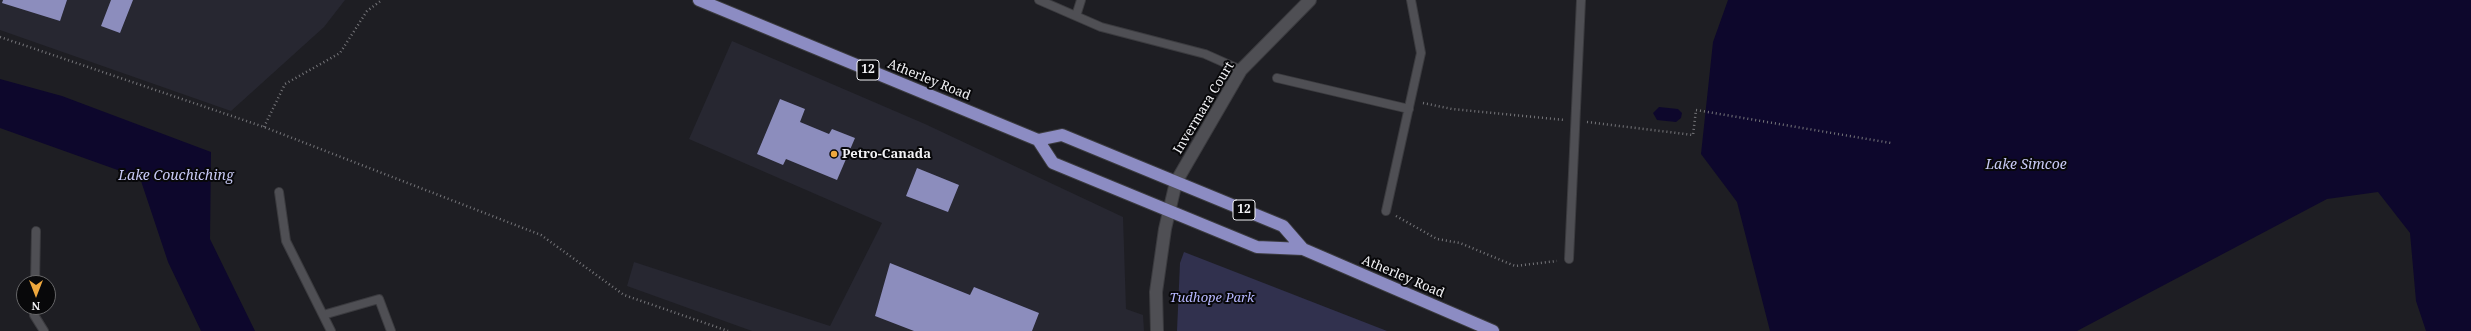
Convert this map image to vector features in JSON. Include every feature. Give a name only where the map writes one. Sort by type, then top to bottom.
[{"type":"highway","name":"Atherley Road","points":[[699,0],[1038,140],[1062,135],[1284,226],[1303,249]]},
{"type":"highway","name":"Atherley Road","points":[[1038,140],[1053,163],[1169,209],[1257,247],[1303,249],[1493,331]]},
{"type":"street","name":"Invermara Court","points":[[1157,331],[1156,292],[1169,209],[1176,182],[1241,70],[1310,0]]},
{"type":"lane","points":[[1039,0],[1101,27],[1204,54],[1241,70]]},
{"type":"lane","points":[[1076,16],[1081,0]]},
{"type":"lane","points":[[1569,259],[1581,0]]},
{"type":"lane","points":[[1386,212],[1421,53],[1414,1]]},
{"type":"lane","points":[[1277,78],[1409,109]]},
{"type":"lane","points":[[279,192],[286,241],[331,331]]},
{"type":"lane","points":[[35,275],[36,231]]},
{"type":"lane","points":[[323,315],[379,299],[391,331]]},
{"type":"lane","points":[[34,315],[44,331]]},
{"type":"path","points":[[264,127],[285,84],[340,53],[367,11],[382,0]]},
{"type":"path","points":[[0,37],[264,127],[540,235],[624,295],[728,331]]},
{"type":"path","points":[[1706,112],[1891,143]]},
{"type":"path","points":[[1386,212],[1437,240],[1460,243],[1515,266],[1569,259]]},
{"type":"shaded area","points":[[0,0],[345,0],[324,27],[231,111],[0,30]]},
{"type":"shaded area","points":[[732,41],[925,124],[1123,217],[1126,309],[1143,315],[1144,331],[752,331],[627,286],[634,262],[830,326],[882,223],[689,139]]},
{"type":"green space","name":"Tudhope Park","points":[[1184,252],[1387,331],[1177,331],[1180,263]]},
{"type":"water","name":"Lake Simcoe","points":[[1728,0],[2471,0],[2471,331],[2426,331],[2416,301],[2410,233],[2378,192],[2327,199],[2077,331],[1770,331],[1737,202],[1701,154],[1713,42]]},
{"type":"water","name":"Lake Couchiching","points":[[0,79],[62,96],[211,152],[210,239],[255,331],[201,331],[168,262],[140,178],[0,128]]},
{"type":"water","points":[[1659,107],[1678,109],[1682,113],[1681,118],[1676,122],[1657,120],[1653,113]]},
{"type":"building","points":[[3,0],[67,0],[60,21],[2,3]]},
{"type":"building","points":[[111,0],[133,0],[120,33],[101,26]]},
{"type":"building","points":[[780,99],[805,109],[800,122],[829,134],[832,129],[855,138],[837,180],[786,159],[783,165],[757,154]]},
{"type":"building","points":[[917,168],[959,185],[948,212],[906,196]]},
{"type":"building","points":[[890,263],[970,295],[974,287],[1039,313],[1032,331],[914,331],[875,316]]},
{"type":"place","name":"Petro-Canada","points":[[834,154]]}]
